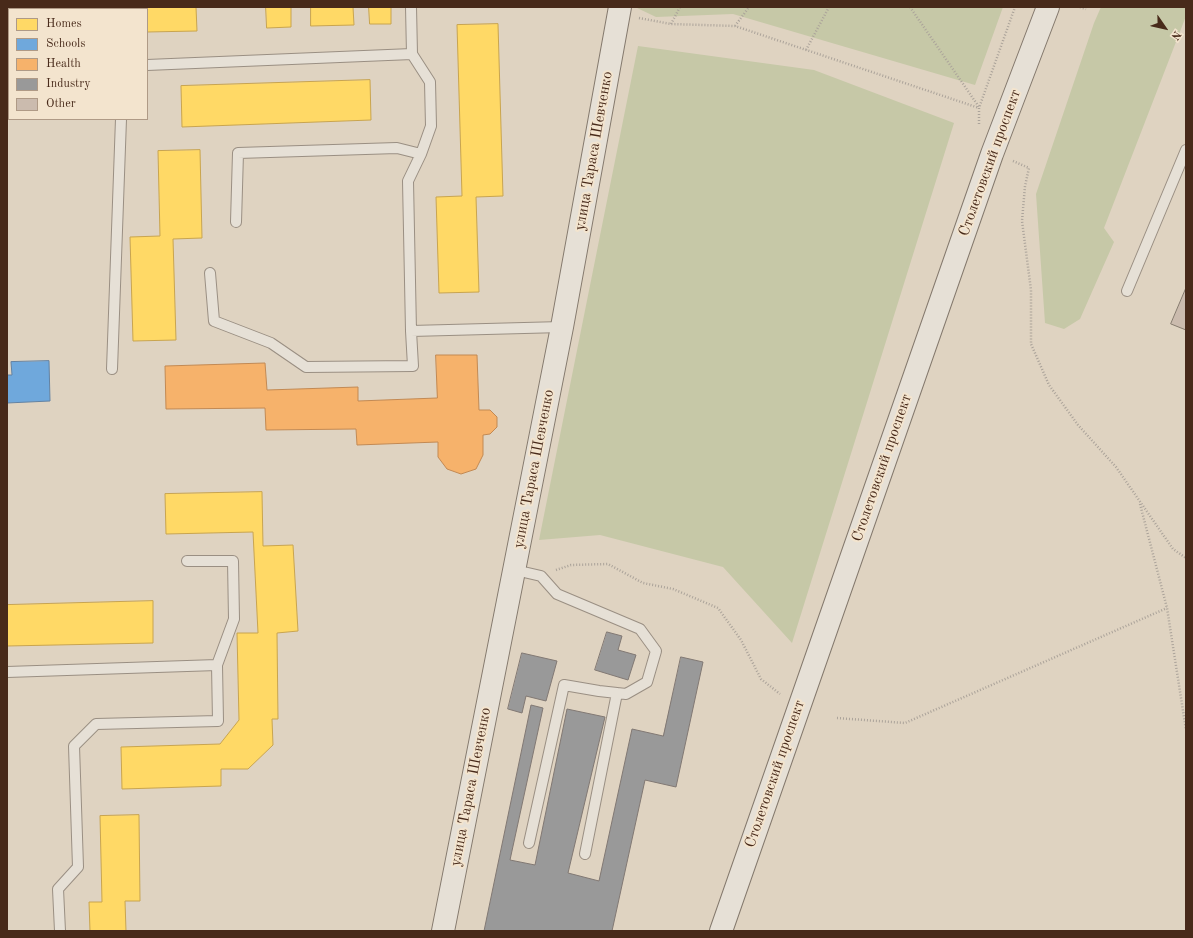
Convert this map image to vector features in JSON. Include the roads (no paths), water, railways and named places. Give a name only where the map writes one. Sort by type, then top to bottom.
[{"type":"main road","name":"Столетовский проспект","points":[[721,931],[797,709],[992,154],[1048,7]]},
{"type":"main road","name":"улица Тараса Шевченко","points":[[444,931],[562,327],[619,11]]},
{"type":"lane","points":[[210,273],[214,321],[271,343],[306,367],[413,366],[408,181],[421,154],[431,126],[430,82],[412,54],[411,7]]},
{"type":"lane","points":[[148,65],[412,54]]},
{"type":"lane","points":[[112,369],[121,120]]},
{"type":"lane","points":[[236,222],[238,153],[397,148],[421,154]]},
{"type":"lane","points":[[1127,291],[1186,150]]},
{"type":"lane","points":[[411,331],[562,327]]},
{"type":"lane","points":[[60,931],[58,889],[78,867],[74,746],[96,724],[218,721],[217,665],[234,619],[233,561],[187,561]]},
{"type":"lane","points":[[515,570],[541,576],[557,594],[640,629],[656,651],[647,682],[626,694],[564,685],[529,843]]},
{"type":"lane","points":[[7,672],[217,665]]},
{"type":"lane","points":[[585,854],[618,693]]}]
